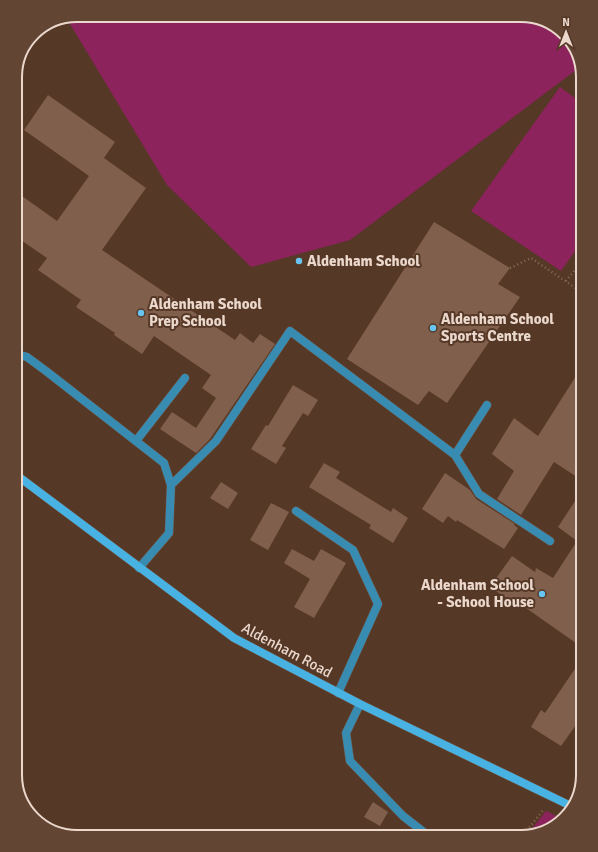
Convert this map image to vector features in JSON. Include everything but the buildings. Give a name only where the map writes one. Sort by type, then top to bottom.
[{"type":"street","name":"Aldenham Road","points":[[22,479],[234,638],[360,704],[567,804]]},
{"type":"lane","points":[[171,485],[216,441],[290,331],[455,455],[479,494],[550,541]]},
{"type":"lane","points":[[22,356],[27,357],[46,371],[164,463],[171,485],[169,532],[139,568]]},
{"type":"lane","points":[[136,441],[185,378]]},
{"type":"lane","points":[[455,455],[487,405]]},
{"type":"lane","points":[[296,511],[353,550],[378,604],[338,693]]},
{"type":"lane","points":[[360,704],[346,733],[350,761],[403,816],[421,830]]},
{"type":"path","points":[[510,268],[531,258],[576,288]]},
{"type":"path","points":[[566,282],[576,269]]},
{"type":"path","points":[[528,830],[553,798]]},
{"type":"shaded area","points":[[72,22],[524,22],[546,28],[546,52],[570,52],[572,56],[576,70],[350,240],[251,267],[167,185],[70,24]]},
{"type":"shaded area","points":[[560,87],[576,99],[576,250],[561,271],[471,211]]},
{"type":"shaded area","points":[[546,811],[557,816],[542,826],[532,829]]},
{"type":"place","name":"Aldenham School","points":[[299,261]]},
{"type":"place","name":"Aldenham School Prep School","points":[[141,313]]},
{"type":"place","name":"Aldenham School Sports Centre","points":[[433,328]]},
{"type":"place","name":"Aldenham School - School House","points":[[542,594]]}]
